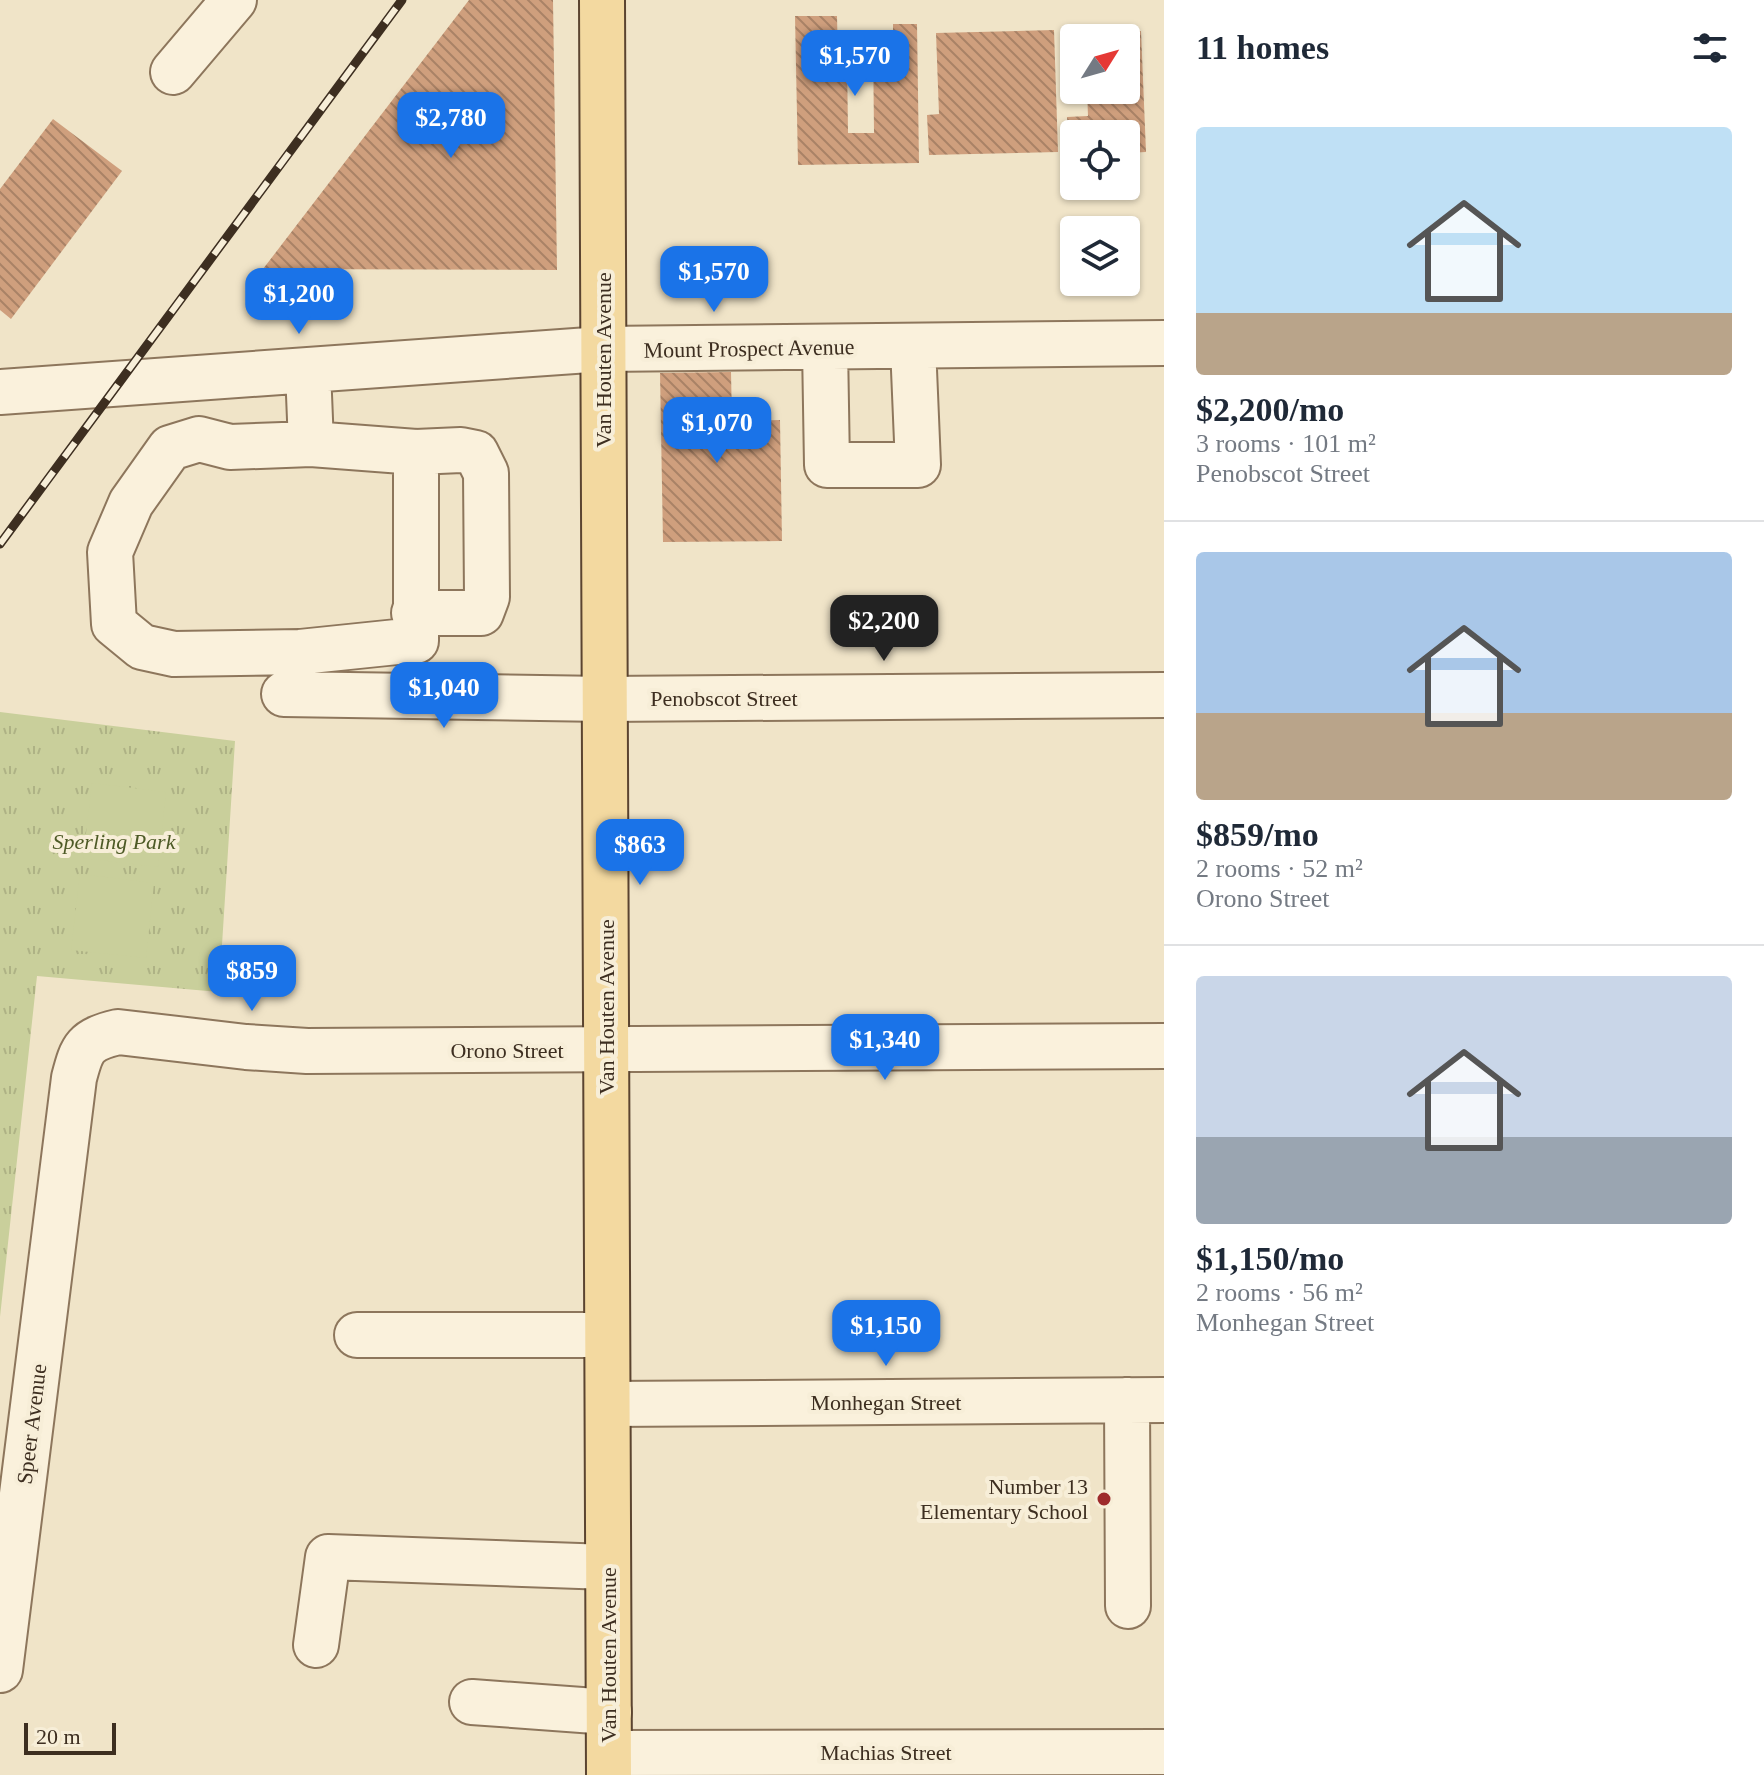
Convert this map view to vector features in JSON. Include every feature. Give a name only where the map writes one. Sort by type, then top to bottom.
[{"type":"main road","name":"Van Houten Avenue","points":[[602,0],[609,1747]]},
{"type":"street","points":[[173,72],[234,0]]},
{"type":"street","name":"Mount Prospect Avenue","points":[[0,392],[603,349],[1164,343]]},
{"type":"street","points":[[825,347],[827,465],[918,465],[913,346]]},
{"type":"street","points":[[308,370],[311,444]]},
{"type":"street","points":[[199,439],[230,447],[311,444],[476,453],[486,473],[487,597],[481,613],[300,652],[174,654],[142,647],[114,624],[110,552],[131,503],[170,448],[199,439]]},
{"type":"street","points":[[416,452],[415,627],[418,696]]},
{"type":"street","name":"Penobscot Street","points":[[284,694],[605,699],[1164,695]]},
{"type":"street","name":"Orono Street","points":[[61,1177],[74,1078],[81,1051],[100,1037],[118,1032],[307,1051],[1164,1046]]},
{"type":"street","name":"Speer Avenue","points":[[0,1670],[61,1177]]},
{"type":"street","points":[[357,1335],[607,1335]]},
{"type":"street","points":[[1128,1606],[1146,1400]]},
{"type":"street","name":"Monhegan Street","points":[[608,1404],[1146,1400]]},
{"type":"street","points":[[316,1645],[328,1557],[608,1567]]},
{"type":"street","name":"Machias Street","points":[[472,1702],[609,1747],[1164,1752]]},
{"type":"green space","name":"Sperling Park","points":[[0,712],[235,741],[219,992],[37,976],[0,1317]]},
{"type":"green space","points":[[92,783],[166,792],[158,867],[83,858]]},
{"type":"green space","points":[[80,874],[154,883],[146,958],[71,950]]},
{"type":"building","points":[[469,0],[553,0],[557,270],[263,269]]},
{"type":"building","points":[[795,16],[837,16],[838,60],[847,56],[848,133],[874,133],[873,39],[893,38],[893,24],[917,24],[919,163],[798,165]]},
{"type":"building","points":[[1054,30],[1058,152],[929,155],[927,115],[939,114],[936,33]]},
{"type":"building","points":[[1140,31],[1146,152],[1140,152],[1140,120],[1067,120],[1067,117],[1088,116],[1088,104],[1140,104]]},
{"type":"building","points":[[53,119],[122,171],[11,319],[0,310],[0,189]]},
{"type":"building","points":[[731,372],[732,421],[780,420],[782,541],[663,542],[660,373]]},
{"type":"railway","points":[[0,544],[402,0]]},
{"type":"place","name":"Number 13 Elementary School","points":[[1104,1499]]}]
